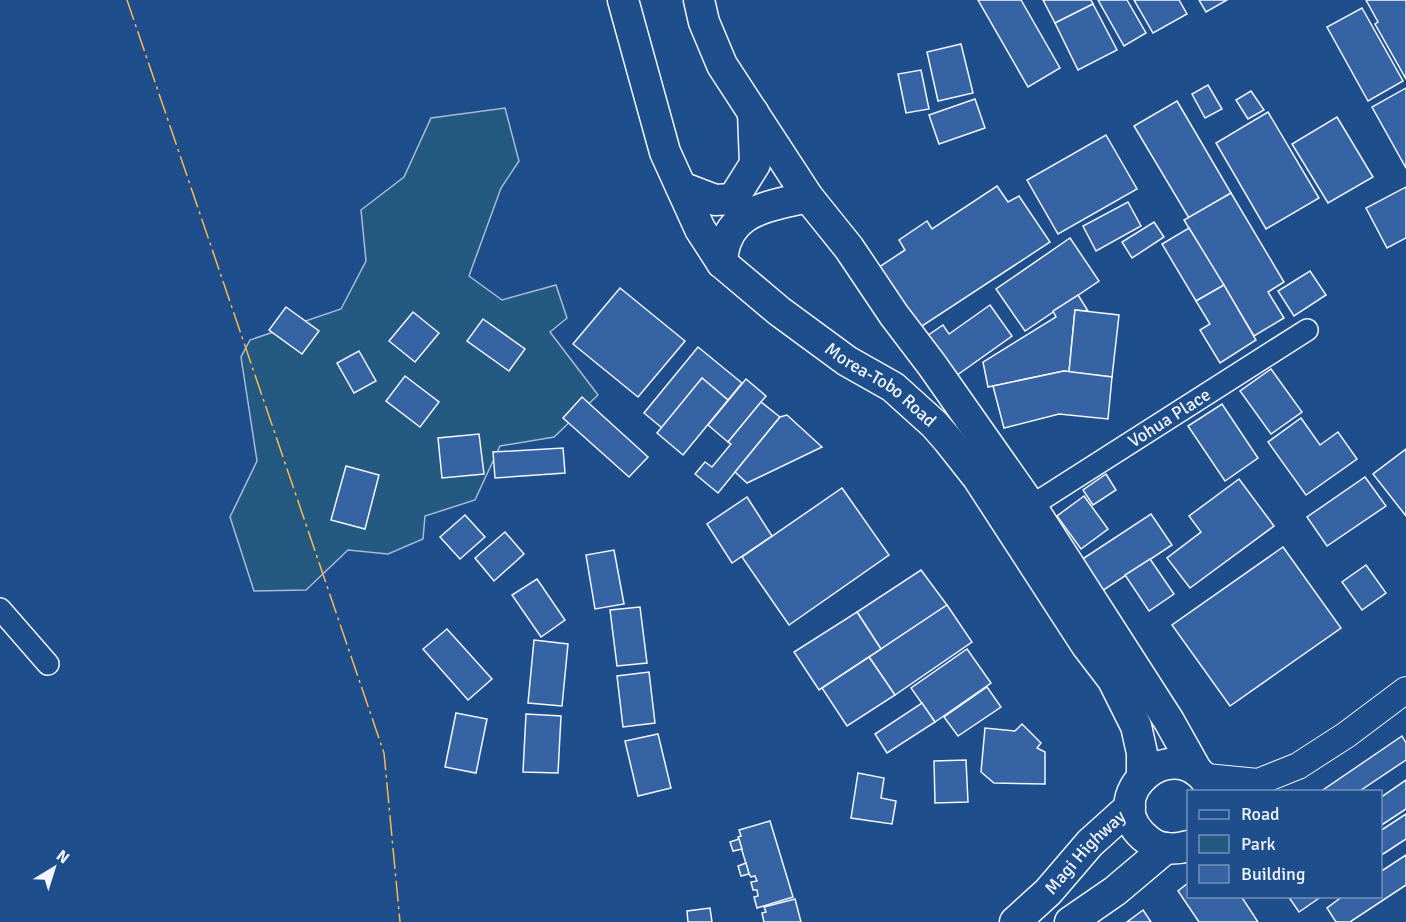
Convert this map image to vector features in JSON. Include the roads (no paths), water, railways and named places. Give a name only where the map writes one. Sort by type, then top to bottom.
[{"type":"highway","name":"Morea-Tobo Road","points":[[623,0],[665,152],[700,229],[723,263],[779,311],[847,361],[893,387],[934,424],[978,478],[1087,646],[1113,680],[1136,726],[1142,753],[1142,776]]},
{"type":"highway","name":"Morea-Tobo Road","points":[[699,0],[704,22],[722,64],[808,197],[849,248],[910,338],[1031,506],[1205,780]]},
{"type":"highway","points":[[681,187],[715,200],[733,199],[755,164],[753,112]]},
{"type":"highway","points":[[723,263],[723,250],[729,233],[743,218],[756,210],[808,197]]},
{"type":"highway","points":[[893,387],[909,381],[916,371],[910,338]]},
{"type":"highway","points":[[1177,847],[1152,844],[1140,834],[1133,822],[1130,807],[1131,794],[1142,776],[1158,766],[1172,763],[1185,765],[1205,780]]},
{"type":"highway","name":"Magi Highway","points":[[1015,922],[1048,892],[1090,843],[1130,807]]},
{"type":"highway","points":[[1070,922],[1177,847]]},
{"type":"main road","points":[[1205,780],[1258,782],[1298,766],[1346,735],[1406,690]]},
{"type":"main road","points":[[1285,790],[1303,781],[1406,711]]},
{"type":"street","name":"Vohua Place","points":[[1031,506],[1307,330]]},
{"type":"street","points":[[0,609],[48,664]]}]
